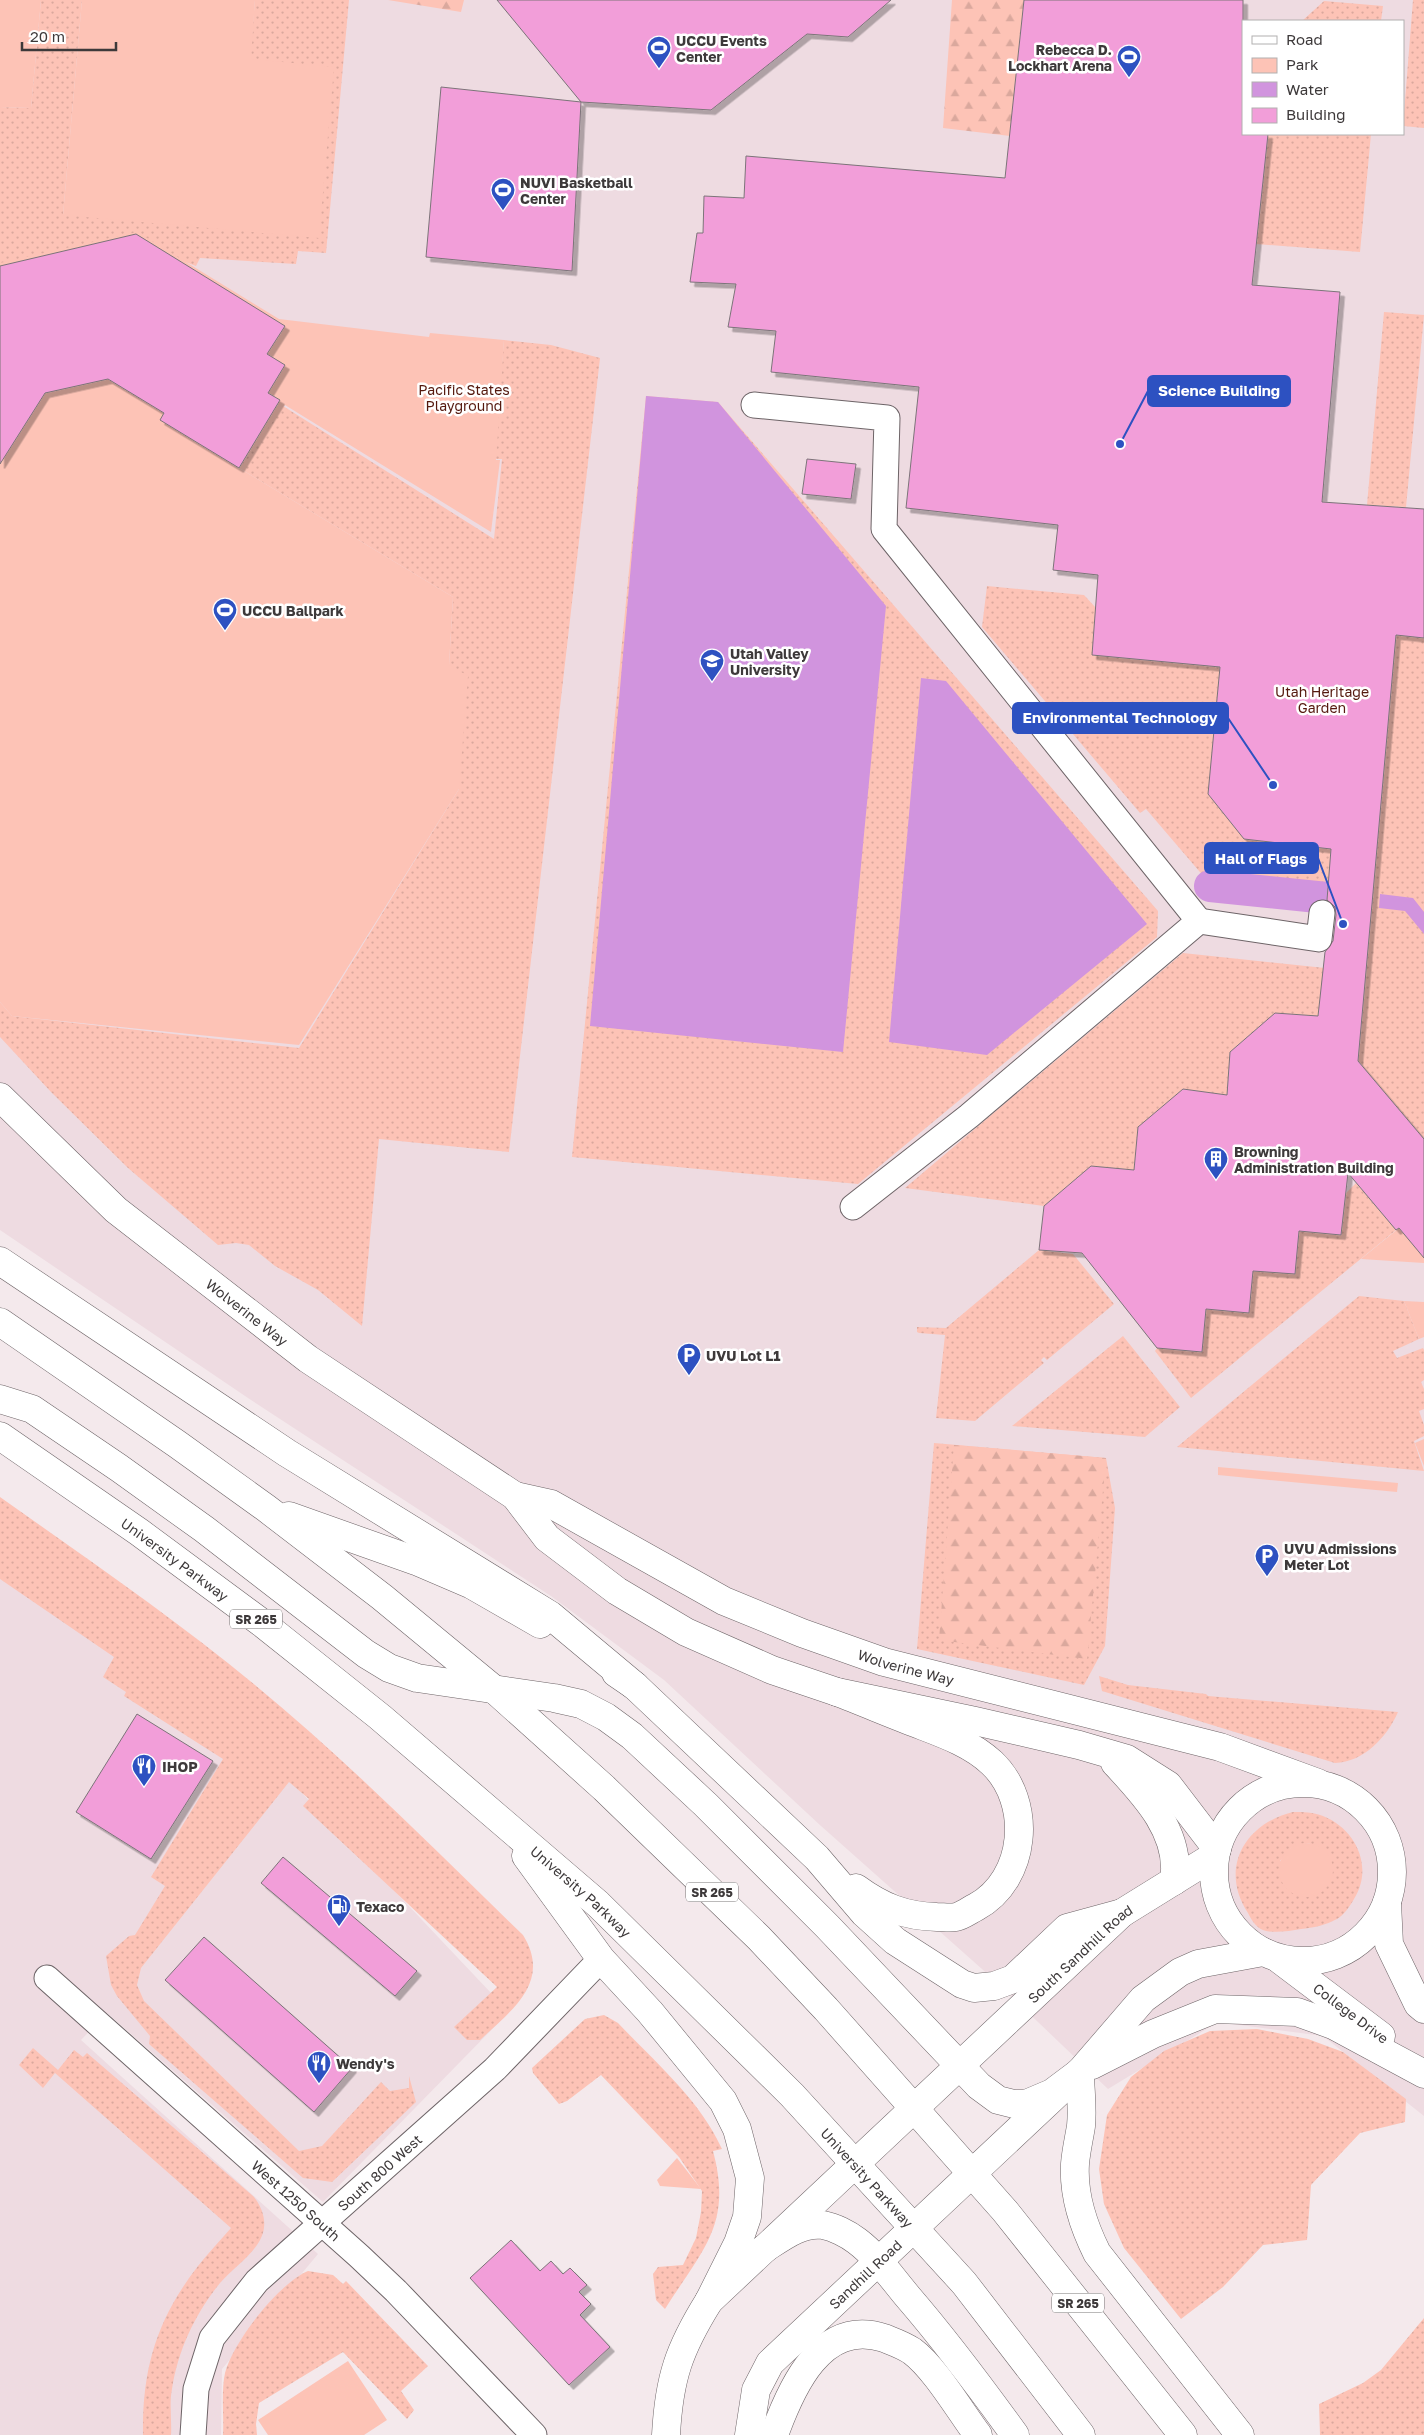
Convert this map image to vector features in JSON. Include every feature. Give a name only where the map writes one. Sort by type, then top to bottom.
[{"type":"main road","name":"Wolverine Way","points":[[0,1097],[116,1210],[308,1360],[516,1496],[551,1504],[724,1601],[802,1633],[884,1662],[1220,1747],[1340,1790],[1367,1808],[1385,1834],[1393,1865],[1389,1900]]},
{"type":"main road","points":[[0,1261],[287,1453],[550,1615],[635,1686],[817,1858],[864,1913],[895,1941],[962,1984],[974,1988],[994,1986],[1012,1979],[1066,1928],[1122,1913]]},
{"type":"main road","name":"SR 265","points":[[0,1322],[266,1508],[382,1597],[496,1691],[604,1788],[759,1938],[826,2009],[1005,2211],[1183,2435]]},
{"type":"main road","points":[[0,1399],[32,1409],[118,1468],[204,1529],[366,1654],[389,1668],[418,1678],[496,1691],[554,1698],[581,1704],[606,1717],[632,1736],[706,1805],[827,1926],[958,2066],[979,2086],[998,2100],[1014,2104],[1026,2104],[1040,2100],[1080,2072],[1153,2034],[1215,2009],[1297,2012],[1332,2025],[1424,2074]]},
{"type":"main road","name":"University Parkway","points":[[0,1436],[138,1532],[262,1624],[380,1717],[598,1904],[696,1998],[792,2095],[964,2283],[1081,2435]]},
{"type":"main road","name":"Wolverine Way","points":[[516,1496],[547,1538],[634,1601],[686,1632],[772,1670],[837,1692],[976,1720],[1106,1752],[1126,1759],[1168,1785],[1216,1853]]},
{"type":"main road","points":[[266,1508],[416,1561],[472,1585],[543,1625],[635,1686]]},
{"type":"main road","points":[[817,1858],[876,1902],[893,1911],[922,1917],[956,1917],[985,1902],[997,1892],[1010,1869],[1018,1845],[1020,1819],[1017,1804],[1010,1788],[992,1762],[948,1736],[837,1692]]},
{"type":"main road","points":[[1106,1752],[1147,1799],[1162,1823],[1174,1847],[1176,1867],[1174,1881]]},
{"type":"main road","points":[[1216,1853],[1220,1837],[1230,1819],[1243,1804],[1259,1793],[1278,1785],[1298,1782],[1318,1783]]},
{"type":"main road","points":[[499,1819],[601,1959],[650,2012],[723,2101],[738,2129],[750,2178],[747,2217],[738,2243],[709,2301],[688,2336],[674,2371],[666,2435]]},
{"type":"main road","name":"South Sandhill Road","points":[[958,2066],[1122,1913],[1216,1853]]},
{"type":"main road","name":"College Drive","points":[[1216,1853],[1214,1885],[1223,1912],[1240,1935],[1271,1955],[1424,2068]]},
{"type":"main road","points":[[1240,2435],[1097,2253],[1085,2230],[1078,2204],[1075,2180],[1077,2145],[1081,2125],[1080,2072],[1143,1999],[1180,1972],[1198,1964],[1271,1955],[1307,1962],[1334,1956],[1359,1943],[1378,1922],[1389,1900]]},
{"type":"main road","points":[[1389,1900],[1389,1944],[1418,2004],[1424,2009]]},
{"type":"main road","points":[[709,2301],[958,2066]]},
{"type":"main road","name":"Sandhill Road","points":[[749,2435],[756,2390],[770,2363],[971,2172],[1080,2072]]},
{"type":"main road","points":[[764,2249],[787,2234],[804,2227],[821,2225],[839,2231],[856,2240],[878,2260],[943,2338],[1015,2435]]},
{"type":"main road","points":[[774,2435],[784,2408],[808,2365],[833,2343],[860,2334],[873,2335],[899,2343],[912,2352],[925,2364],[978,2435]]},
{"type":"street","points":[[754,405],[887,418],[884,529],[1199,921],[1319,939],[1322,913]]},
{"type":"street","points":[[853,1207],[970,1116],[1199,921]]},
{"type":"street","name":"South 800 West","points":[[193,2435],[196,2389],[212,2338],[257,2282],[495,2069],[601,1959]]},
{"type":"street","name":"West 1250 South","points":[[47,1978],[396,2291],[534,2435]]},
{"type":"shaded area","name":"Utah Valley University","points":[[0,0],[1424,0],[1424,2116],[1323,2036],[1218,2022],[1108,2089],[991,1977],[821,1826],[664,1680],[551,1596],[248,1398],[0,1230]]},
{"type":"shaded area","points":[[0,1577],[234,1721],[509,2012],[323,2202],[107,2013],[81,2040],[318,2254],[222,2369],[221,2435],[0,2435]]},
{"type":"green space","points":[[0,0],[41,0],[31,108],[0,107]]},
{"type":"green space","points":[[41,0],[82,0],[63,215],[250,59],[255,0],[349,0],[326,253],[298,251],[296,264],[200,258],[196,266],[177,259],[0,265],[0,107],[31,108]]},
{"type":"green space","points":[[82,0],[255,0],[251,59],[334,67],[319,238],[63,215]]},
{"type":"green space","points":[[388,0],[464,0],[461,12]]},
{"type":"green space","points":[[952,0],[1024,0],[1010,136],[943,128]]},
{"type":"green space","points":[[1413,0],[1424,0],[1424,128],[1404,126]]},
{"type":"green space","points":[[1324,1],[1383,6],[1381,20],[1303,20]]},
{"type":"green space","points":[[1268,135],[1371,135],[1360,252],[1256,244]]},
{"type":"green space","name":"UCCU Ballpark","points":[[137,232],[279,319],[429,337],[430,333],[504,340],[496,460],[500,460],[491,532],[285,405],[239,468],[453,597],[449,665],[468,676],[459,789],[299,1045],[12,1016],[0,1002],[0,263]]},
{"type":"green space","points":[[1384,312],[1424,315],[1406,507],[1367,505]]},
{"type":"green space","points":[[504,340],[551,345],[600,358],[509,1152],[379,1139],[362,1326],[318,1290],[275,1266],[249,1245],[236,1243],[218,1245],[128,1168],[51,1092],[0,1037],[0,1002],[12,1016],[299,1048],[459,789],[449,665],[453,597],[239,468],[283,406],[494,539],[502,459],[494,459]]},
{"type":"green space","points":[[646,396],[718,402],[1158,911],[1157,937],[858,1184],[572,1157]]},
{"type":"green space","points":[[987,586],[1084,595],[1096,608],[1093,655],[1222,667],[1208,794],[1244,839],[1331,849],[1328,892],[1205,878],[1146,809],[1140,813],[982,627]]},
{"type":"green space","points":[[1396,634],[1424,638],[1424,1139],[1358,1061]]},
{"type":"green space","points":[[1183,953],[1325,968],[1318,1016],[1275,1013],[1230,1052],[1227,1095],[1183,1089],[1139,1127],[1134,1170],[1091,1166],[1044,1206],[905,1188]]},
{"type":"green space","points":[[1356,1183],[1396,1230],[1191,1398],[1155,1351],[1157,1348],[1202,1352],[1206,1309],[1249,1313],[1253,1271],[1295,1273],[1299,1231],[1341,1235],[1346,1193]]},
{"type":"green space","points":[[1399,1228],[1424,1257],[1424,1263],[1361,1259]]},
{"type":"green space","points":[[1039,1250],[1073,1254],[1114,1304],[1047,1360],[1044,1357],[1041,1360],[1044,1363],[975,1421],[936,1418],[945,1335],[919,1333],[917,1332],[917,1327],[946,1328]]},
{"type":"green space","points":[[1359,1296],[1404,1301],[1419,1339],[1393,1351],[1397,1358],[1423,1348],[1424,1350],[1424,1380],[1421,1382],[1424,1389],[1424,1409],[1419,1411],[1424,1425],[1424,1436],[1414,1441],[1424,1471],[1177,1447]]},
{"type":"green space","points":[[1404,1301],[1424,1302],[1424,1337],[1419,1339]]},
{"type":"green space","points":[[1123,1336],[1180,1407],[1145,1437],[1012,1426]]},
{"type":"green space","points":[[1424,1439],[1424,1466],[1415,1443]]},
{"type":"green space","points":[[934,1443],[1106,1458],[1115,1508],[1105,1646],[1084,1685],[917,1649]]},
{"type":"green space","points":[[954,1445],[1106,1458],[1087,1659],[939,1640]]},
{"type":"green space","points":[[1218,1467],[1398,1483],[1397,1492],[1218,1475]]},
{"type":"green space","points":[[0,1497],[161,1612],[255,1685],[325,1745],[523,1935],[531,1952],[533,1967],[531,1981],[524,1994],[504,2018],[480,2040],[467,2040],[454,2027],[497,1987],[303,1806],[309,1799],[289,1782],[141,1968],[137,1985],[144,2001],[299,2151],[322,2146],[381,2082],[390,2091],[409,2088],[409,2076],[416,2102],[332,2182],[303,2178],[149,2044],[150,2036],[117,1996],[111,1985],[106,1956],[129,1936],[135,1935],[165,1886],[151,1877],[223,1759],[124,1696],[126,1692],[103,1677],[114,1657],[0,1579]]},
{"type":"green space","points":[[1099,1676],[1128,1685],[1206,1694],[1208,1696],[1398,1712],[1381,1739],[1365,1753],[1346,1762],[1335,1763],[1102,1691]]},
{"type":"green space","points":[[1293,1812],[1308,1812],[1323,1816],[1345,1830],[1353,1840],[1362,1862],[1360,1887],[1349,1907],[1337,1919],[1315,1927],[1275,1932],[1260,1928],[1251,1919],[1240,1897],[1236,1880],[1237,1865],[1241,1850],[1250,1838],[1261,1827],[1276,1818]],"holes":[[[1307,1843],[1319,1847],[1327,1854],[1331,1864],[1332,1876],[1280,1861],[1291,1848]]]},
{"type":"green space","points":[[1306,1843],[1316,1845],[1325,1851],[1331,1860],[1333,1870],[1331,1880],[1325,1889],[1316,1895],[1306,1897],[1296,1895],[1287,1889],[1281,1880],[1279,1870],[1281,1860],[1287,1851],[1296,1845]]},
{"type":"green space","points":[[604,2015],[618,2023],[676,2082],[702,2114],[722,2149],[713,2151],[718,2177],[719,2199],[716,2218],[710,2236],[702,2253],[665,2309],[656,2300],[653,2274],[658,2267],[683,2265],[696,2238],[701,2212],[702,2191],[679,2157],[601,2075],[567,2101],[559,2104],[533,2073],[532,2068],[585,2019]]},
{"type":"green space","points":[[1257,2029],[1308,2039],[1343,2052],[1406,2099],[1405,2122],[1360,2133],[1311,2185],[1307,2240],[1263,2245],[1223,2287],[1181,2319],[1124,2248],[1104,2204],[1099,2169],[1107,2115],[1131,2077],[1164,2051],[1210,2031]]},
{"type":"green space","points":[[33,2048],[58,2070],[74,2050],[83,2057],[87,2053],[253,2196],[262,2210],[264,2227],[258,2244],[220,2283],[211,2295],[195,2320],[183,2346],[171,2395],[171,2435],[143,2435],[145,2388],[155,2345],[162,2325],[184,2286],[202,2261],[231,2228],[55,2073],[43,2088],[19,2065]]},
{"type":"green space","points":[[677,2158],[701,2189],[660,2186],[657,2180]]},
{"type":"green space","points":[[308,2271],[333,2275],[343,2284],[346,2281],[428,2366],[401,2391],[414,2410],[407,2419],[343,2352],[259,2403],[256,2424],[257,2435],[223,2435],[225,2373],[237,2346],[271,2300],[296,2278]]},
{"type":"green space","points":[[1424,2318],[1424,2435],[1320,2435],[1319,2404],[1363,2383],[1381,2370]]},
{"type":"green space","points":[[348,2361],[387,2420],[364,2435],[268,2435],[258,2420]]},
{"type":"water","points":[[646,396],[718,402],[886,606],[843,1052],[590,1026]]},
{"type":"water","points":[[921,678],[946,681],[1147,924],[987,1055],[889,1042]]},
{"type":"water","points":[[1380,894],[1413,898],[1424,912],[1424,934],[1405,911],[1379,908]]},
{"type":"building","name":"UCCU Events Center","points":[[497,0],[891,0],[848,37],[807,34],[711,110],[581,102]]},
{"type":"building","points":[[1024,0],[1243,0],[1242,135],[1268,135],[1252,285],[1340,292],[1322,502],[1424,509],[1424,638],[1396,635],[1358,1061],[1424,1139],[1424,1258],[1399,1228],[1396,1230],[1348,1173],[1341,1235],[1299,1231],[1295,1274],[1253,1271],[1249,1313],[1206,1309],[1202,1352],[1157,1348],[1082,1253],[1039,1250],[1044,1206],[1091,1166],[1134,1170],[1138,1127],[1183,1089],[1227,1095],[1230,1052],[1275,1013],[1318,1016],[1325,952],[1333,941],[1336,915],[1335,907],[1327,900],[1331,849],[1244,839],[1208,794],[1220,667],[1092,655],[1098,575],[1053,570],[1058,525],[906,508],[919,387],[771,372],[776,331],[728,327],[736,284],[690,282],[697,233],[703,233],[704,196],[744,198],[746,156],[1005,178]]},
{"type":"building","name":"NUVI Basketball Center","points":[[441,87],[581,102],[572,271],[426,257]]},
{"type":"building","points":[[136,234],[285,326],[267,354],[285,365],[268,393],[280,400],[239,468],[160,420],[164,413],[108,379],[45,393],[0,464],[0,266]]},
{"type":"building","points":[[807,459],[856,464],[851,499],[802,494]]},
{"type":"building","name":"IHOP","points":[[137,1714],[213,1761],[151,1859],[76,1812]]},
{"type":"building","name":"Texaco","points":[[283,1857],[417,1971],[395,1996],[261,1883]]},
{"type":"building","points":[[204,1937],[352,2068],[314,2112],[165,1980]]},
{"type":"building","points":[[511,2240],[540,2271],[551,2261],[563,2274],[570,2268],[587,2285],[579,2292],[591,2304],[580,2315],[610,2347],[569,2385],[470,2278]]},
{"type":"waterway","points":[[1210,886],[1327,898]]},
{"type":"place","name":"UCCU Events Center","points":[[659,69]]},
{"type":"place","name":"Rebecca D. Lockhart Arena","points":[[1129,78]]},
{"type":"place","name":"NUVI Basketball Center","points":[[503,211]]},
{"type":"place","name":"Science Building","points":[[1120,444]]},
{"type":"place","name":"UCCU Ballpark","points":[[225,631]]},
{"type":"place","name":"Utah Valley University","points":[[712,682]]},
{"type":"place","name":"Environmental Technology","points":[[1273,785]]},
{"type":"place","name":"Hall of Flags","points":[[1343,924]]},
{"type":"place","name":"Browning Administration Building","points":[[1216,1180]]},
{"type":"place","name":"UVU Lot L1","points":[[689,1376]]},
{"type":"place","name":"UVU Admissions Meter Lot","points":[[1267,1577]]},
{"type":"place","name":"IHOP","points":[[144,1787]]},
{"type":"place","name":"Texaco","points":[[339,1927]]},
{"type":"place","name":"Wendy's","points":[[319,2084]]},
{"type":"park label","name":"Pacific States Playground","points":[[464,398]]},
{"type":"park label","name":"Utah Heritage Garden","points":[[1322,700]]}]
